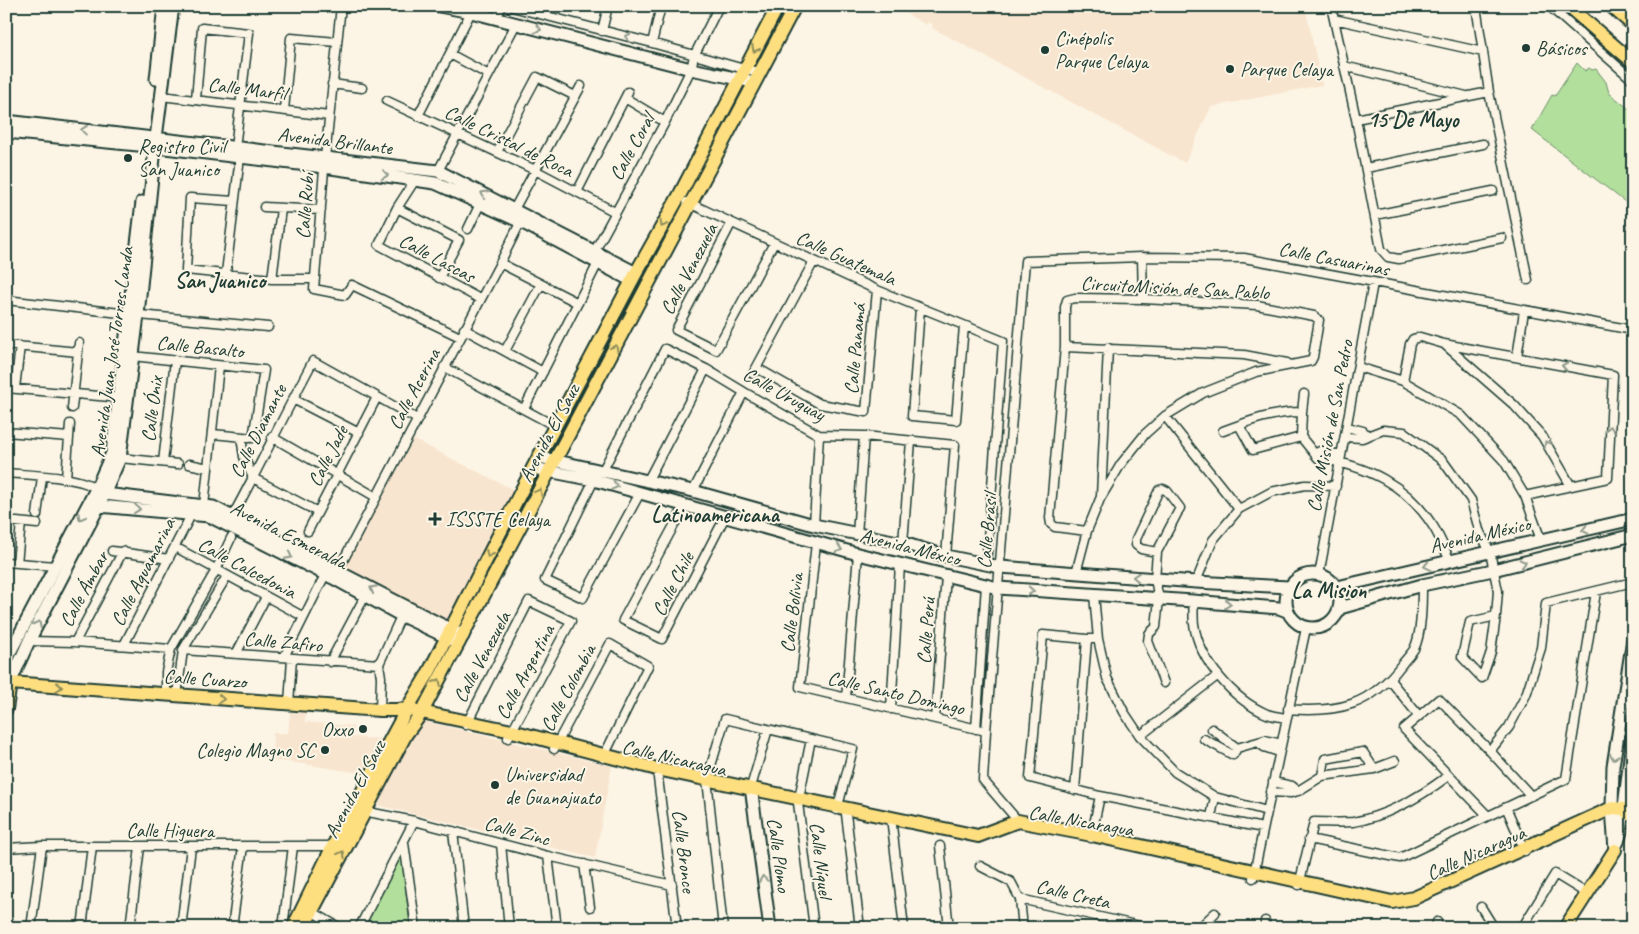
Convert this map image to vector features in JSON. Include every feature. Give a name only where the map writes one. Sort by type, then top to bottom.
[{"type":"main road","name":"Avenida El Sauz","points":[[303,928],[403,711],[428,674],[536,462],[678,198],[778,6]]},
{"type":"main road","name":"Avenida El Sauz","points":[[293,928],[333,846],[359,810],[406,734],[421,715],[795,6]]},
{"type":"main road","points":[[1568,6],[1633,62]]},
{"type":"main road","points":[[1611,6],[1633,25]]},
{"type":"main road","name":"Calle Cuarzo","points":[[8,684],[403,711]]},
{"type":"main road","name":"Avenida Juan José Torres Landa","points":[[6,709],[8,684]]},
{"type":"main road","name":"Calle Nicaragua","points":[[403,711],[657,769],[707,783]]},
{"type":"main road","name":"Calle Nicaragua","points":[[604,757],[658,778],[707,783],[798,800],[891,820],[979,843],[1019,824],[1091,837],[1393,906],[1414,902],[1525,849],[1622,812]]},
{"type":"main road","points":[[1565,928],[1615,850]]},
{"type":"street","name":"Avenida Juan José Torres Landa","points":[[100,492],[112,453],[122,398],[133,315],[152,142],[164,6]]},
{"type":"street","name":"Avenida Juan José Torres Landa","points":[[152,142],[161,96],[173,6]]},
{"type":"street","name":"Calle Rubí","points":[[341,6],[324,163],[314,290],[345,295],[352,285],[460,337]]},
{"type":"street","points":[[439,6],[471,12],[691,69],[757,77]]},
{"type":"street","points":[[497,19],[501,6]]},
{"type":"street","points":[[508,6],[535,10],[602,31],[652,43],[694,56],[741,75]]},
{"type":"street","points":[[602,31],[608,6]]},
{"type":"street","points":[[652,43],[661,6]]},
{"type":"street","name":"Calle Coral","points":[[524,410],[578,303],[594,258],[615,212],[666,122],[691,69],[694,56],[719,6]]},
{"type":"street","points":[[1332,6],[1381,249],[1388,257],[1399,259],[1502,238]]},
{"type":"street","points":[[1476,6],[1489,92],[1528,280]]},
{"type":"street","points":[[1549,6],[1633,80]]},
{"type":"street","points":[[418,116],[471,12]]},
{"type":"street","points":[[1334,20],[1483,52]]},
{"type":"street","points":[[438,172],[516,24]]},
{"type":"street","points":[[196,100],[202,28],[249,33],[240,106],[234,202],[226,273]]},
{"type":"street","points":[[284,110],[292,38],[336,42]]},
{"type":"street","points":[[450,54],[489,75]]},
{"type":"street","points":[[1344,66],[1468,96]]},
{"type":"street","points":[[497,152],[537,77],[575,96]]},
{"type":"street","points":[[332,84],[362,88]]},
{"type":"street","name":"Calle Acerina","points":[[289,704],[288,658],[304,617],[332,574],[376,497],[500,263],[535,170],[581,86]]},
{"type":"street","points":[[1356,119],[1489,92]]},
{"type":"street","points":[[577,192],[627,95],[666,122]]},
{"type":"street","name":"Calle Marfil","points":[[161,96],[329,116]]},
{"type":"street","name":"Calle Cristal de Roca","points":[[387,102],[535,170],[615,212]]},
{"type":"street","name":"Avenida Brillante","points":[[6,121],[238,153],[324,163],[438,172],[594,258],[634,277]]},
{"type":"street","name":"Avenida Brillante","points":[[6,132],[152,142]]},
{"type":"street","points":[[1366,168],[1483,144]]},
{"type":"street","name":"Avenida Brillante","points":[[324,163],[435,183],[480,204],[517,216]]},
{"type":"street","points":[[414,180],[397,208],[459,240],[439,278]]},
{"type":"street","points":[[1375,215],[1493,191]]},
{"type":"street","points":[[234,202],[190,198],[186,270],[272,279],[315,279]]},
{"type":"street","name":"Calle Guatemala","points":[[678,198],[876,290],[1003,341],[986,565]]},
{"type":"street","points":[[468,229],[480,204]]},
{"type":"street","points":[[264,207],[321,210]]},
{"type":"street","name":"Calle Lascas","points":[[397,208],[379,245],[480,299]]},
{"type":"street","points":[[272,279],[281,209]]},
{"type":"street","name":"Calle Venezuela","points":[[731,224],[676,330],[716,350],[774,243]]},
{"type":"street","points":[[1142,257],[1143,299]]},
{"type":"street","name":"Calle Casuarinas","points":[[1025,261],[1142,257],[1244,258],[1633,330]]},
{"type":"street","name":"Calle Uruguay","points":[[814,261],[755,371],[820,404],[866,412]]},
{"type":"street","name":"Calle Brasil","points":[[1019,824],[983,780],[1025,261]]},
{"type":"street","points":[[500,263],[578,303]]},
{"type":"street","name":"Calle Misión de San Pedro","points":[[1319,575],[1373,283]]},
{"type":"street","points":[[505,351],[541,284]]},
{"type":"street","name":"Calle Panamá","points":[[866,412],[876,290]]},
{"type":"street","name":"CircuitoMisión de San Pablo","points":[[1087,531],[1055,527],[1051,524],[1050,518],[1065,347],[1067,300],[1075,298],[1143,299],[1257,305],[1314,316],[1319,320],[1320,326],[1311,361],[1290,364]]},
{"type":"street","points":[[6,300],[133,315],[268,327]]},
{"type":"street","points":[[920,308],[912,416],[956,420],[964,326]]},
{"type":"street","points":[[1516,357],[1524,311]]},
{"type":"street","name":"Avenida Juan José Torres Landa","points":[[8,684],[100,492],[120,458],[122,398],[132,356],[133,315]]},
{"type":"street","points":[[464,329],[543,372]]},
{"type":"street","points":[[1403,381],[1410,344],[1413,339],[1420,337],[1444,344],[1613,375],[1608,478],[1525,496]]},
{"type":"street","points":[[72,408],[79,343]]},
{"type":"street","points":[[1444,344],[1514,405],[1542,436],[1571,486]]},
{"type":"street","points":[[6,345],[78,352]]},
{"type":"street","points":[[20,346],[10,388],[122,398]]},
{"type":"street","points":[[1065,347],[1244,355],[1290,364]]},
{"type":"street","points":[[1100,499],[1108,348]]},
{"type":"street","name":"Calle Uruguay","points":[[604,470],[665,349],[706,368],[819,435],[864,436],[955,445],[946,556]]},
{"type":"street","name":"Calle Basalto","points":[[132,356],[264,370],[253,438],[241,437]]},
{"type":"street","name":"Calle Ónix","points":[[163,462],[174,360]]},
{"type":"street","name":"Calle Diamante","points":[[232,516],[313,361],[377,397]]},
{"type":"street","points":[[1076,573],[1087,531],[1100,499],[1121,464],[1145,434],[1165,416],[1203,393],[1256,372],[1290,364]]},
{"type":"street","points":[[204,506],[219,366]]},
{"type":"street","points":[[444,367],[555,426]]},
{"type":"street","points":[[1358,367],[1403,381],[1461,415],[1504,461],[1525,496],[1541,540]]},
{"type":"street","points":[[648,480],[706,368]]},
{"type":"street","points":[[693,491],[744,392]]},
{"type":"street","points":[[1304,394],[1301,437],[1318,458],[1341,458],[1375,474],[1408,495],[1434,527],[1450,561]]},
{"type":"street","points":[[377,397],[417,419]]},
{"type":"street","name":"Calle Jade","points":[[308,531],[377,397]]},
{"type":"street","points":[[293,399],[359,433]]},
{"type":"street","points":[[1223,431],[1268,415],[1284,412],[1302,412]]},
{"type":"street","points":[[1165,416],[1239,509]]},
{"type":"street","points":[[66,478],[70,424]]},
{"type":"street","points":[[1239,425],[1253,450],[1301,437]]},
{"type":"street","points":[[1347,427],[1363,431],[1368,436]]},
{"type":"street","points":[[1345,437],[1362,438],[1383,430],[1404,432],[1443,461],[1471,500],[1479,530],[1490,552],[1498,591],[1496,616],[1491,652],[1482,678],[1462,657],[1470,622],[1496,616]]},
{"type":"street","points":[[6,432],[69,437]]},
{"type":"street","points":[[213,434],[241,437],[244,457],[253,478],[318,512]]},
{"type":"street","points":[[814,525],[819,435]]},
{"type":"street","points":[[857,535],[864,436]]},
{"type":"street","points":[[272,437],[376,497]]},
{"type":"street","points":[[903,543],[911,441]]},
{"type":"street","points":[[120,458],[178,464]]},
{"type":"street","name":"Avenida México","points":[[536,462],[816,543],[998,588],[1279,608],[1287,612]]},
{"type":"street","points":[[189,464],[208,468]]},
{"type":"street","name":"Avenida México","points":[[553,466],[604,470],[648,480],[814,525],[903,543],[946,556],[986,565],[1196,582],[1289,587]]},
{"type":"street","points":[[6,473],[66,478],[88,483],[100,492]]},
{"type":"street","points":[[37,515],[42,477]]},
{"type":"street","points":[[594,480],[545,580],[584,598],[640,493]]},
{"type":"street","points":[[1196,582],[1212,540],[1239,509],[1272,492],[1306,485],[1336,486]]},
{"type":"street","points":[[1156,552],[1141,549],[1136,545],[1136,539],[1159,490],[1163,489],[1167,491],[1180,508],[1156,552],[1155,579],[1159,599],[1156,627],[1149,634],[1148,641],[1164,683]]},
{"type":"street","name":"Avenida Esmeralda","points":[[100,492],[173,508],[191,515],[209,516],[332,574],[461,639]]},
{"type":"street","name":"Avenida Juan José Torres Landa","points":[[6,660],[55,566],[95,503]]},
{"type":"street","name":"Avenida Esmeralda","points":[[95,503],[173,508],[213,507],[332,574],[365,596],[403,611]]},
{"type":"street","name":"Calle Chile","points":[[685,505],[623,620],[662,638],[725,517]]},
{"type":"street","name":"Calle Aquamarina","points":[[124,645],[191,515]]},
{"type":"street","name":"Avenida México","points":[[1336,587],[1633,519]]},
{"type":"street","points":[[6,522],[37,524]]},
{"type":"street","points":[[18,563],[21,523]]},
{"type":"street","name":"Avenida México","points":[[1340,608],[1422,585],[1493,570],[1633,535]]},
{"type":"street","points":[[171,695],[166,672],[171,649],[216,570],[231,538]]},
{"type":"street","name":"Calle Bolivia","points":[[800,687],[816,543]]},
{"type":"street","name":"Calle Calcedonia","points":[[175,547],[304,617]]},
{"type":"street","name":"Calle Calcedonia","points":[[112,551],[169,558]]},
{"type":"street","name":"Calle Ámbar","points":[[75,642],[123,551]]},
{"type":"street","points":[[846,698],[858,554]]},
{"type":"street","points":[[6,562],[55,566]]},
{"type":"street","points":[[971,582],[974,563]]},
{"type":"street","points":[[891,709],[900,565]]},
{"type":"street","points":[[1306,574],[1319,575],[1330,579],[1336,587],[1340,597],[1340,608],[1331,622],[1316,629],[1306,628],[1296,623],[1287,612],[1285,599],[1289,587],[1296,579],[1306,574]]},
{"type":"street","points":[[171,695],[183,650],[228,576]]},
{"type":"street","name":"Calle Perú","points":[[935,719],[946,576]]},
{"type":"street","points":[[1490,751],[1509,727],[1526,695],[1540,648],[1546,603],[1633,582]]},
{"type":"street","points":[[976,729],[986,585]]},
{"type":"street","points":[[1288,709],[1314,711],[1343,707],[1368,697],[1390,680],[1415,648],[1423,610],[1422,585]]},
{"type":"street","points":[[1309,839],[1400,858],[1566,779],[1596,592]]},
{"type":"street","points":[[1094,595],[1098,639],[1107,678],[1124,712],[1140,736],[1174,772],[1215,797],[1266,811]]},
{"type":"street","points":[[330,662],[365,596]]},
{"type":"street","points":[[236,654],[266,597]]},
{"type":"street","name":"Calle Venezuela","points":[[466,724],[529,601]]},
{"type":"street","name":"Calle Argentina","points":[[510,735],[571,621],[529,601]]},
{"type":"street","points":[[1193,601],[1194,626],[1204,656],[1217,676],[1238,696],[1267,714],[1286,718]]},
{"type":"street","points":[[380,710],[381,677],[379,664],[403,611]]},
{"type":"street","points":[[1253,875],[1306,628]]},
{"type":"street","points":[[1098,639],[1043,635],[1030,778],[1100,796],[1263,828]]},
{"type":"street","points":[[1075,790],[1087,639]]},
{"type":"street","points":[[1622,812],[1613,766],[1633,639]]},
{"type":"street","points":[[29,641],[75,642],[171,649]]},
{"type":"street","name":"Calle Colombia","points":[[555,746],[610,644],[648,666],[604,757]]},
{"type":"street","name":"Calle Zafiro","points":[[183,650],[379,664]]},
{"type":"street","points":[[1140,736],[1217,676]]},
{"type":"street","points":[[1390,680],[1420,716]]},
{"type":"street","name":"Calle Santo Domingo","points":[[800,687],[986,731]]},
{"type":"street","points":[[1488,816],[1404,729],[1438,699],[1490,751],[1531,796]]},
{"type":"street","points":[[723,928],[707,783],[725,719],[853,748],[842,810],[860,928]]},
{"type":"street","points":[[752,791],[768,729]]},
{"type":"street","points":[[1237,748],[1214,730],[1206,740],[1233,755],[1237,748],[1265,740],[1280,748]]},
{"type":"street","points":[[1615,850],[1633,733]]},
{"type":"street","name":"Calle Níquel","points":[[811,739],[798,800],[814,928]]},
{"type":"street","points":[[1322,776],[1324,759],[1363,752],[1374,769]]},
{"type":"street","points":[[1270,792],[1291,793],[1298,791],[1322,776],[1374,769],[1395,761]]},
{"type":"street","points":[[1299,884],[1314,822],[1353,822],[1394,810],[1428,791],[1448,776]]},
{"type":"street","name":"Calle Bronce","points":[[658,778],[677,928]]},
{"type":"street","points":[[1272,782],[1292,786],[1298,791]]},
{"type":"street","name":"Calle Plomo","points":[[752,791],[770,928]]},
{"type":"street","points":[[1091,837],[1100,796]]},
{"type":"street","points":[[1211,818],[1215,797]]},
{"type":"street","points":[[1506,808],[1525,849]]},
{"type":"street","name":"Calle Zinc","points":[[359,810],[414,821],[548,856],[672,885]]},
{"type":"street","points":[[891,820],[904,928]]},
{"type":"street","points":[[359,928],[414,821]]},
{"type":"street","points":[[453,832],[464,928]]},
{"type":"street","points":[[403,842],[416,928]]},
{"type":"street","points":[[500,844],[509,928]]},
{"type":"street","points":[[31,928],[42,846]]},
{"type":"street","name":"Calle Higuera","points":[[6,848],[42,846],[333,846]]},
{"type":"street","points":[[82,928],[92,846]]},
{"type":"street","points":[[232,928],[243,846]]},
{"type":"street","points":[[282,928],[293,846]]},
{"type":"street","points":[[940,846],[949,928]]},
{"type":"street","points":[[130,928],[140,847]]},
{"type":"street","points":[[181,928],[191,847]]},
{"type":"street","points":[[548,856],[557,928]]},
{"type":"street","points":[[584,864],[590,907]]},
{"type":"street","points":[[980,866],[1011,882],[1020,899],[1024,928]]},
{"type":"street","points":[[1522,928],[1555,874],[1586,894]]},
{"type":"street","name":"Calle Creta","points":[[1020,899],[1149,928]]},
{"type":"street","points":[[1481,907],[1494,928]]},
{"type":"street","points":[[311,911],[340,928]]},
{"type":"street","points":[[1199,928],[1215,914]]},
{"type":"shaded area","name":"Parque Celaya","points":[[893,6],[1305,6],[1322,85],[1211,107],[1185,163],[932,28],[933,25],[928,22],[926,25]]},
{"type":"shaded area","name":"ISSSTE Celaya","points":[[413,439],[514,490],[445,623],[344,569]]},
{"type":"shaded area","name":"Colegio Magno SC","points":[[290,712],[306,712],[305,722],[353,726],[353,737],[384,739],[366,774],[272,761],[273,733],[288,733]]},
{"type":"shaded area","name":"Universidad de Guanajuato","points":[[423,721],[612,766],[595,858],[373,804],[406,739]]},
{"type":"green space","points":[[1577,63],[1585,71],[1589,68],[1592,70],[1596,69],[1606,82],[1609,93],[1633,112],[1633,208],[1532,130],[1552,95],[1555,96]]},
{"type":"green space","points":[[401,849],[410,928],[363,928]]},
{"type":"place","name":"Básicos","points":[[1526,48]]},
{"type":"place","name":"Cinépolis Parque Celaya","points":[[1045,50]]},
{"type":"place","name":"Parque Celaya","points":[[1230,69]]},
{"type":"place","name":"Registro Civil San Juanico","points":[[128,158]]},
{"type":"place","name":"ISSSTE Celaya","points":[[435,519]]},
{"type":"place","name":"Oxxo","points":[[363,729]]},
{"type":"place","name":"Colegio Magno SC","points":[[325,750]]},
{"type":"place","name":"Universidad de Guanajuato","points":[[495,785]]},
{"type":"district","name":"15 De Mayo","points":[[1413,120]]},
{"type":"district","name":"San Juanico","points":[[220,281]]},
{"type":"district","name":"Latinoamericana","points":[[715,515]]},
{"type":"district","name":"La Mision","points":[[1329,591]]}]
